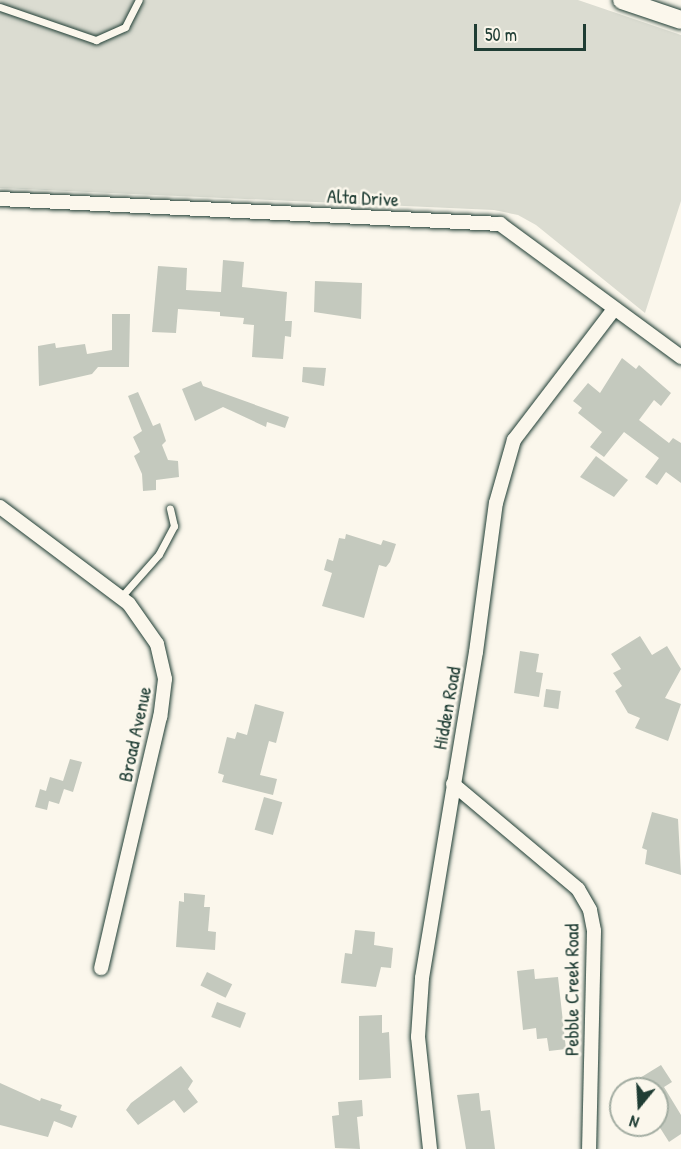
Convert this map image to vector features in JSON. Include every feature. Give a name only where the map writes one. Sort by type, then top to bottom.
[{"type":"street","points":[[621,0],[681,21]]},
{"type":"street","name":"Alta Drive","points":[[0,199],[486,221],[517,234],[614,309],[681,357]]},
{"type":"street","name":"Hidden Road","points":[[430,1149],[418,1037],[429,917],[476,652],[496,503],[514,440],[614,309]]},
{"type":"street","name":"Broad Avenue","points":[[0,507],[121,597],[157,644],[165,680],[160,717],[101,968]]},
{"type":"street","name":"Pebble Creek Road","points":[[453,784],[578,889],[590,910],[594,931],[590,1149]]},
{"type":"lane","points":[[0,7],[96,40],[125,27],[139,0]]},
{"type":"lane","points":[[121,597],[164,544],[174,526],[170,508]]},
{"type":"shaded area","points":[[0,0],[578,0],[681,35],[681,201],[645,313],[536,225],[518,215],[494,210],[0,188]]},
{"type":"building","points":[[223,260],[244,262],[242,287],[287,292],[285,321],[292,321],[291,337],[285,336],[283,359],[252,357],[254,325],[243,324],[244,318],[220,316],[220,312],[178,309],[176,333],[152,332],[158,266],[187,268],[186,290],[221,292]]},
{"type":"building","points":[[315,281],[362,283],[361,319],[314,312]]},
{"type":"building","points":[[112,314],[130,314],[129,367],[98,367],[92,374],[39,386],[38,346],[55,343],[56,348],[85,344],[87,354],[112,350]]},
{"type":"building","points":[[622,358],[636,369],[639,365],[671,393],[661,406],[654,400],[639,420],[669,443],[673,438],[681,443],[681,483],[666,472],[657,485],[645,477],[659,458],[624,432],[604,457],[590,447],[602,432],[578,413],[582,408],[573,401],[588,383],[600,393]]},
{"type":"building","points":[[303,367],[326,368],[324,386],[302,382]]},
{"type":"building","points":[[201,381],[203,386],[289,417],[285,428],[267,422],[266,427],[223,407],[195,421],[182,389]]},
{"type":"building","points":[[138,392],[153,426],[160,423],[166,441],[162,445],[168,460],[178,461],[179,477],[156,480],[156,490],[143,491],[142,474],[134,456],[140,452],[133,437],[142,431],[128,396]]},
{"type":"building","points":[[596,456],[628,480],[614,497],[580,477]]},
{"type":"building","points":[[346,534],[381,545],[383,540],[396,544],[386,567],[379,565],[364,618],[322,606],[332,573],[324,570],[327,559],[333,561],[339,538],[345,539]]},
{"type":"building","points":[[640,636],[652,655],[667,646],[681,669],[665,698],[681,704],[668,741],[635,728],[640,718],[628,713],[615,691],[622,686],[613,673],[621,669],[611,654]]},
{"type":"building","points":[[520,651],[539,654],[536,672],[543,673],[539,697],[514,693]]},
{"type":"building","points":[[546,689],[561,691],[558,709],[543,707]]},
{"type":"building","points":[[255,704],[284,712],[276,743],[269,741],[260,775],[277,779],[273,795],[222,782],[224,775],[218,773],[227,737],[235,739],[237,732],[247,735]]},
{"type":"building","points":[[70,759],[82,762],[73,792],[64,789],[59,804],[49,801],[47,810],[35,807],[40,789],[46,791],[50,777],[63,781]]},
{"type":"building","points":[[264,797],[282,802],[273,835],[255,830]]},
{"type":"building","points":[[652,812],[678,819],[681,875],[645,864],[647,850],[642,848]]},
{"type":"building","points":[[184,893],[205,895],[204,907],[210,907],[208,931],[216,932],[215,950],[176,947],[179,901],[184,902]]},
{"type":"building","points":[[355,930],[375,932],[374,945],[393,948],[391,968],[381,967],[376,987],[341,983],[345,953],[352,954]]},
{"type":"building","points":[[534,969],[535,979],[558,977],[566,1049],[549,1051],[547,1038],[537,1039],[536,1028],[523,1030],[517,971]]},
{"type":"building","points":[[207,972],[232,984],[226,998],[200,985]]},
{"type":"building","points":[[217,1002],[246,1013],[240,1028],[211,1017]]},
{"type":"building","points":[[382,1015],[382,1033],[389,1032],[391,1078],[359,1080],[359,1016]]},
{"type":"building","points":[[661,1065],[669,1077],[642,1077]]},
{"type":"building","points":[[181,1066],[193,1081],[188,1089],[198,1102],[184,1113],[174,1100],[138,1125],[126,1110],[131,1103]]},
{"type":"building","points":[[0,1083],[40,1101],[41,1098],[62,1105],[60,1110],[77,1116],[72,1128],[54,1121],[48,1137],[0,1125]]},
{"type":"building","points":[[479,1093],[481,1111],[490,1110],[495,1149],[466,1149],[457,1095]]},
{"type":"building","points":[[669,1095],[681,1115],[681,1134],[669,1142],[666,1137],[669,1137]]},
{"type":"building","points":[[362,1100],[363,1116],[357,1117],[360,1149],[335,1148],[332,1116],[339,1115],[338,1102]]}]
